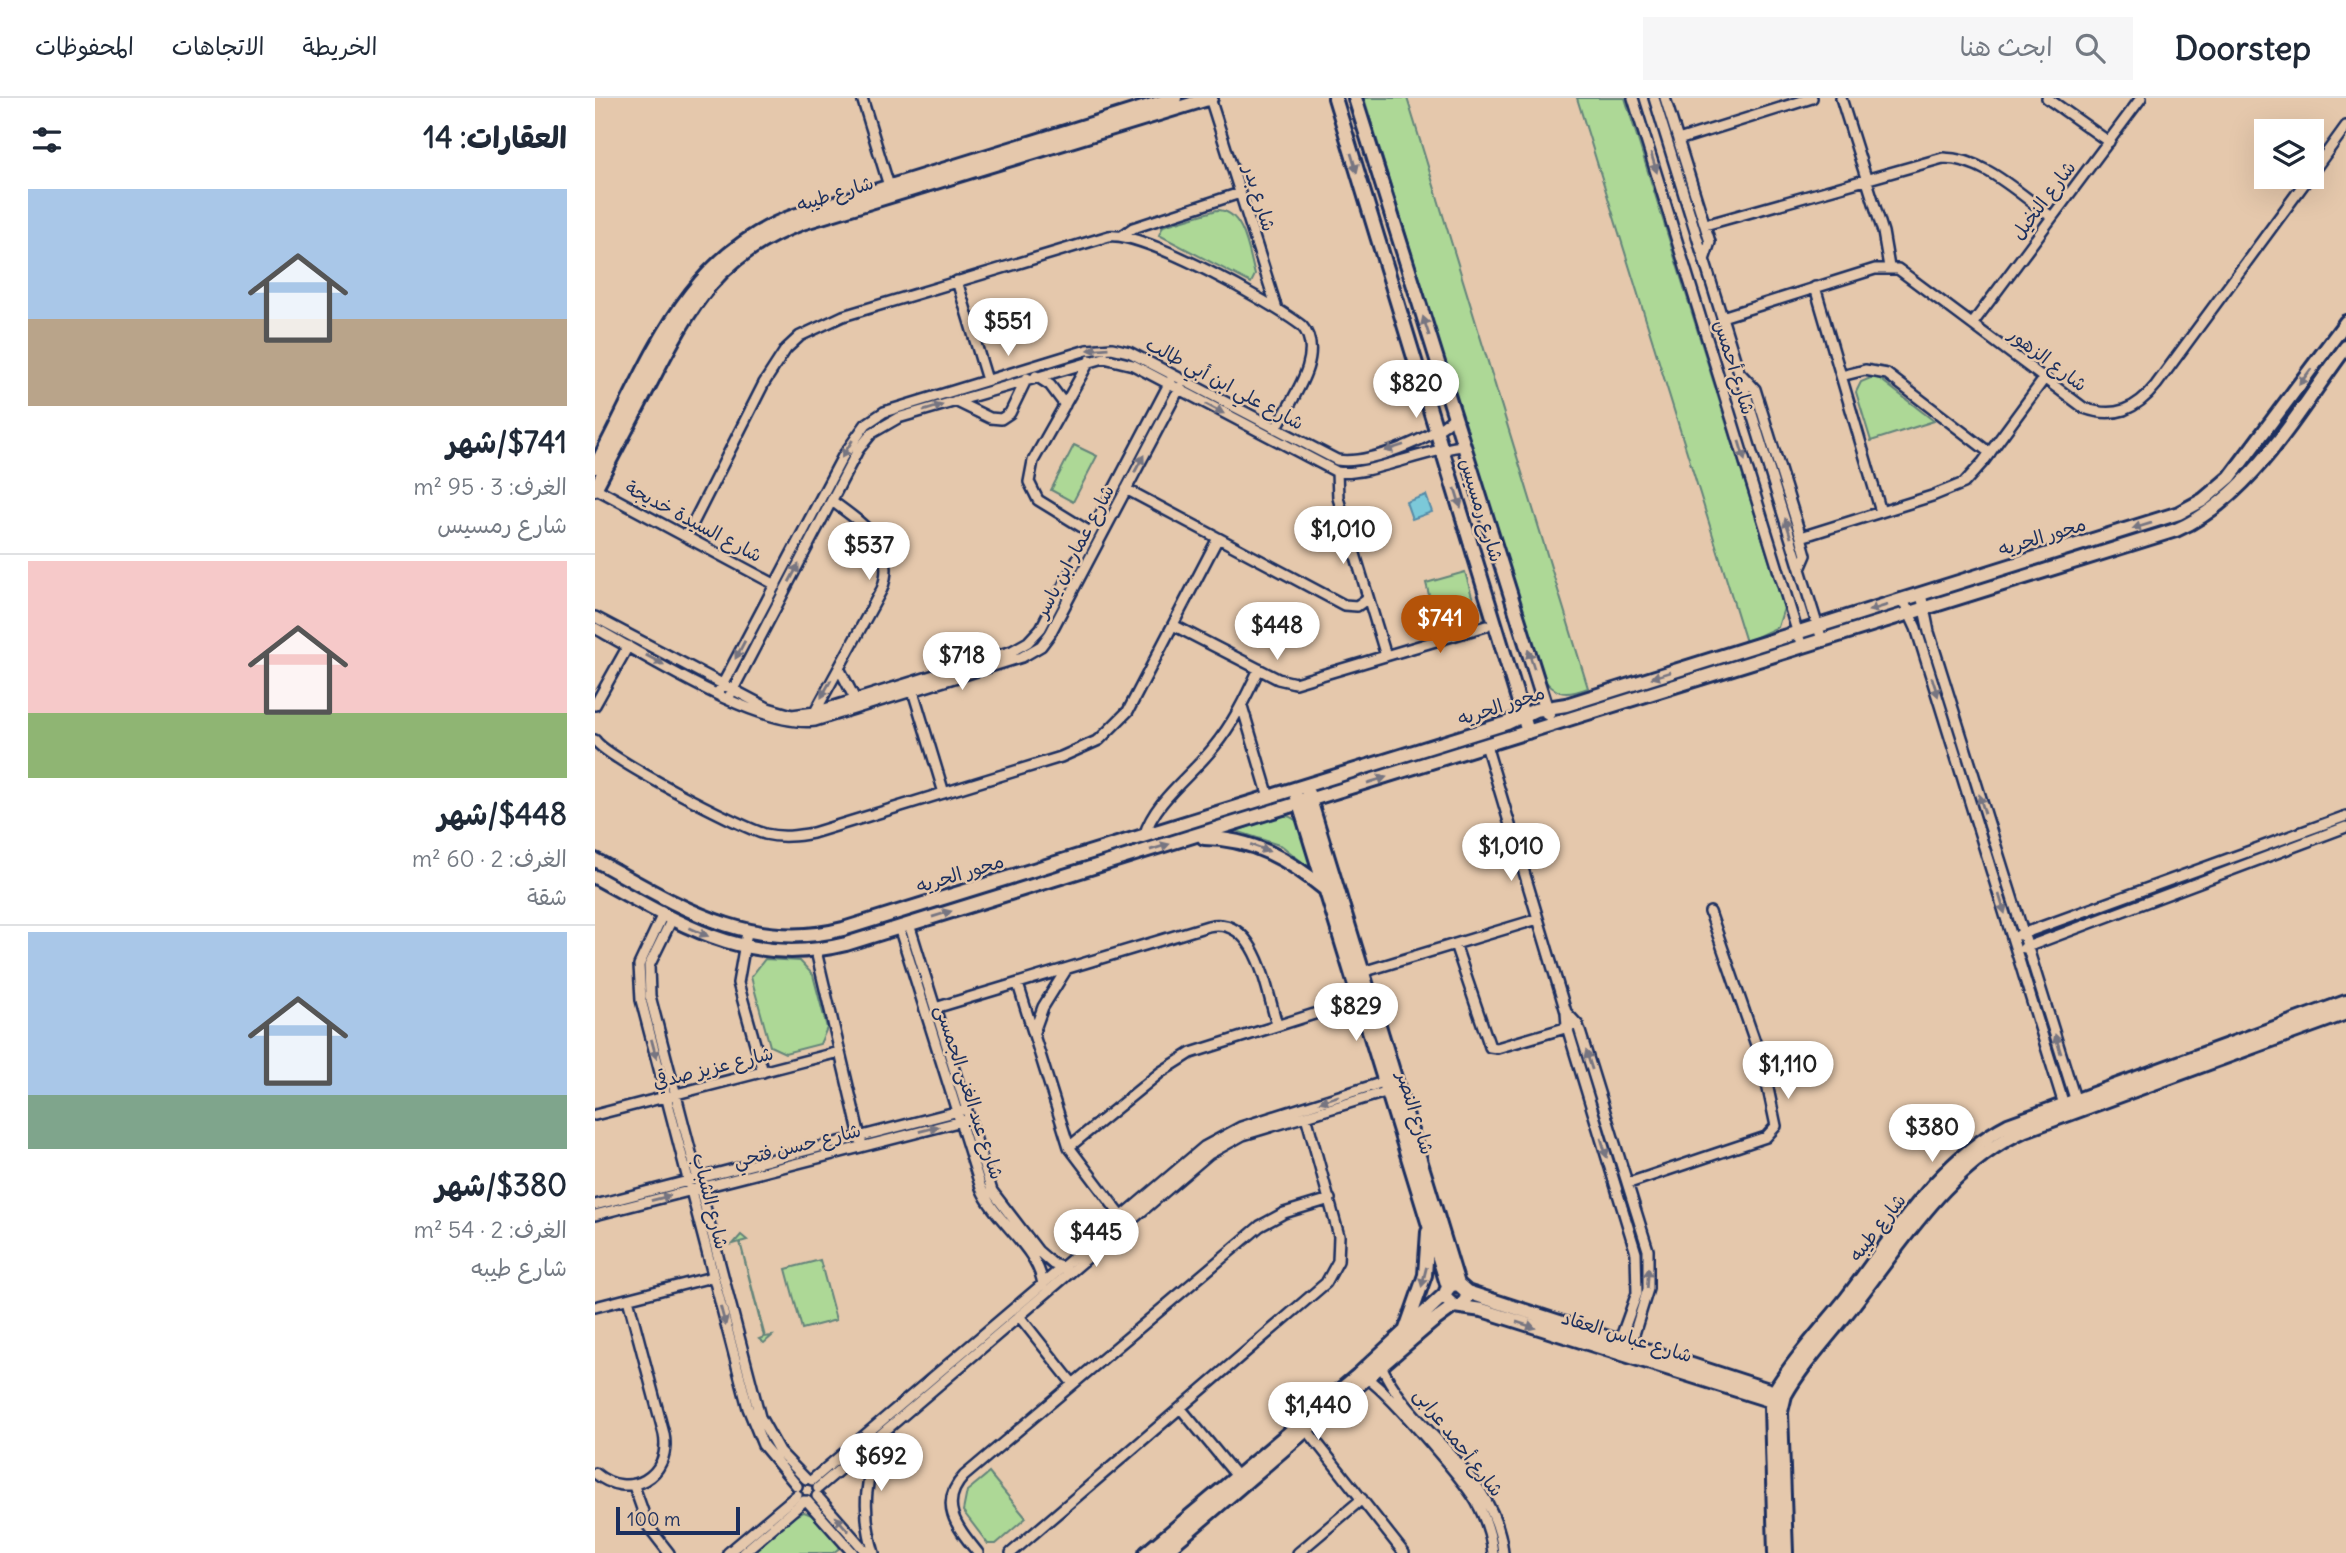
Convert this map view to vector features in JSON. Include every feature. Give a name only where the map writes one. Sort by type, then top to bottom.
[{"type":"main road","name":"شارع طيبه","points":[[595,489],[684,318],[704,289],[739,256],[774,234],[802,223],[1175,98]]},
{"type":"main road","name":"شارع طيبه","points":[[595,467],[683,303],[722,256],[768,226],[889,186],[1007,156],[1211,98]]},
{"type":"main road","name":"شارع رمسيس","points":[[1335,98],[1528,732]]},
{"type":"main road","name":"شارع رمسيس","points":[[1355,98],[1551,724]]},
{"type":"main road","name":"محور الحريه","points":[[595,860],[699,916],[747,932],[787,937],[832,932],[1301,789],[1460,738],[1523,714],[1797,633],[2154,522],[2203,500],[2235,470],[2346,322]]},
{"type":"main road","name":"محور الحريه","points":[[595,877],[704,935],[743,947],[778,953],[815,951],[904,926],[2158,537],[2202,517],[2225,501],[2246,480],[2346,347]]},
{"type":"main road","points":[[595,450],[608,444]]},
{"type":"main road","points":[[1460,738],[1464,752]]},
{"type":"main road","name":"شارع النصر","points":[[1301,789],[1454,1289]]},
{"type":"main road","points":[[1193,838],[1230,840],[1264,849],[1332,889]]},
{"type":"main road","name":"شارع طيبه","points":[[1778,1398],[1919,1205],[1959,1159],[1995,1132],[2341,1009]]},
{"type":"main road","name":"شارع النصر","points":[[1391,1085],[1428,1217],[1454,1289]]},
{"type":"main road","points":[[1403,1334],[1425,1275],[1428,1217]]},
{"type":"main road","points":[[1454,1289],[1447,1302],[1457,1306]]},
{"type":"main road","points":[[1163,1553],[1240,1480],[1362,1376],[1466,1300],[1454,1289]]},
{"type":"main road","points":[[1380,1361],[1403,1334],[1454,1289]]},
{"type":"main road","name":"شارع عباس العقاد","points":[[1454,1289],[1625,1342],[1778,1398]]},
{"type":"main road","name":"شارع عباس العقاد","points":[[1457,1306],[1778,1398]]},
{"type":"main road","points":[[1146,1553],[1307,1430],[1362,1376]]},
{"type":"main road","points":[[1775,1553],[1778,1398]]},
{"type":"main road","points":[[1778,1398],[1786,1553]]},
{"type":"street","points":[[862,98],[889,186]]},
{"type":"street","name":"شارع بدر","points":[[1211,98],[1277,309]]},
{"type":"street","name":"شارع أحمس","points":[[1633,98],[1802,647]]},
{"type":"street","name":"شارع أحمس","points":[[1654,98],[1822,640]]},
{"type":"street","points":[[1665,98],[1710,244],[1704,260]]},
{"type":"street","points":[[1678,140],[1812,98]]},
{"type":"street","points":[[1722,317],[1889,267],[1883,232],[1841,98]]},
{"type":"street","points":[[2047,98],[2109,142]]},
{"type":"street","name":"شارع النخيل","points":[[1973,323],[2141,98]]},
{"type":"street","name":"شارع الزهور","points":[[2324,156],[2346,126]]},
{"type":"street","points":[[1705,225],[1934,160],[1962,160],[1980,166],[2052,217]]},
{"type":"street","name":"شارع الزهور","points":[[1889,267],[1914,278],[2084,408],[2095,412],[2119,413],[2140,402],[2156,385],[2300,189]]},
{"type":"street","points":[[686,537],[764,383],[792,342],[831,321],[957,281],[1119,236],[1133,228],[1240,194]]},
{"type":"street","points":[[1116,247],[1119,236]]},
{"type":"street","points":[[1119,236],[1165,253],[1277,309],[1302,326],[1312,348],[1310,361],[1276,429]]},
{"type":"street","points":[[957,281],[987,380]]},
{"type":"street","points":[[1815,287],[1881,512]]},
{"type":"street","points":[[1700,312],[1719,306]]},
{"type":"street","points":[[1708,335],[1725,329]]},
{"type":"street","name":"شارع علي ابن أبي طالب","points":[[720,689],[843,456],[866,424],[894,409],[1104,347],[1129,352],[1330,458],[1343,461],[1361,459],[1437,431],[1454,417]]},
{"type":"street","points":[[1090,360],[1033,461],[1029,482],[1038,500],[1090,532]]},
{"type":"street","name":"شارع علي ابن أبي طالب","points":[[730,694],[851,463],[872,433],[890,421],[1090,360],[1119,360],[1336,472]]},
{"type":"street","points":[[1841,376],[1865,370],[1887,374],[1990,453]]},
{"type":"street","points":[[1740,373],[1755,389],[1801,537],[1806,555],[1800,569]]},
{"type":"street","name":"شارع عمار ابن ياسر","points":[[730,694],[783,714],[815,712],[1023,645],[1041,628],[1174,375]]},
{"type":"street","points":[[955,401],[989,418],[1001,419],[1010,413],[1031,377],[1056,391],[1065,405]]},
{"type":"street","points":[[1801,537],[1955,488],[1971,477],[2044,379]]},
{"type":"street","name":"شارع عمار ابن ياسر","points":[[595,628],[781,721],[806,722],[1015,660],[1041,646],[1050,634],[1183,380]]},
{"type":"street","points":[[1386,656],[1338,498],[1336,472],[1351,472],[1443,448],[1463,446]]},
{"type":"street","name":"شارع السيدة خديجة","points":[[595,489],[776,584]]},
{"type":"street","points":[[1126,489],[1344,605],[1357,606],[1368,598]]},
{"type":"street","points":[[815,712],[882,589],[887,569],[883,550],[874,534],[832,502]]},
{"type":"street","points":[[595,740],[603,750],[621,761],[749,828],[769,835],[791,836],[813,833],[1073,753],[1099,740],[1128,711],[1218,538]]},
{"type":"street","points":[[1921,594],[1917,611],[2016,951],[2071,1107]]},
{"type":"street","points":[[1903,600],[1917,611],[2028,946],[2071,1107]]},
{"type":"street","name":"شارع عمار ابن ياسر","points":[[595,617],[720,689]]},
{"type":"street","points":[[1173,625],[1287,682],[1304,682],[1486,626]]},
{"type":"street","points":[[595,705],[628,646]]},
{"type":"street","points":[[839,667],[855,699]]},
{"type":"street","points":[[1144,836],[1156,810],[1215,746],[1241,706],[1259,669]]},
{"type":"street","points":[[913,691],[944,793]]},
{"type":"street","points":[[1241,706],[1269,797]]},
{"type":"street","points":[[1486,746],[1566,1012],[1567,1027],[1636,1252],[1637,1293],[1625,1342]]},
{"type":"street","points":[[2012,937],[2346,816]]},
{"type":"street","points":[[2016,951],[2346,827]]},
{"type":"street","points":[[1629,1183],[1766,1137],[1776,1126],[1763,1065],[1710,912]]},
{"type":"street","name":"شارع الشباب","points":[[668,916],[642,956],[638,982],[760,1417],[779,1451],[813,1486],[867,1553]]},
{"type":"street","points":[[1358,973],[1538,919]]},
{"type":"street","points":[[935,1009],[1208,926],[1225,924],[1234,927],[1247,939],[1277,1024]]},
{"type":"street","name":"شارع عبد الغنى الجمسى","points":[[904,926],[935,1009],[985,1195],[1037,1265],[1043,1283],[1043,1295]]},
{"type":"street","name":"شارع عبد الغنى الجمسى","points":[[904,926],[963,1115],[989,1184],[1000,1205],[1038,1251],[1066,1269]]},
{"type":"street","points":[[747,932],[738,983],[763,1072]]},
{"type":"street","points":[[1455,944],[1490,1047],[1497,1048],[1577,1025]]},
{"type":"street","points":[[815,951],[861,1142]]},
{"type":"street","points":[[1034,1034],[1043,1007],[1066,970]]},
{"type":"street","points":[[1018,984],[1069,1147],[1122,1217]]},
{"type":"street","points":[[1069,1147],[1181,1059],[1277,1024],[1365,998]]},
{"type":"street","points":[[1566,1012],[1577,1025],[1645,1237],[1649,1263],[1645,1301],[1625,1342]]},
{"type":"street","name":"شارع عزيز صدقي","points":[[595,1115],[839,1052]]},
{"type":"street","points":[[728,1553],[813,1486],[1043,1283],[1066,1269],[1217,1149],[1243,1135],[1306,1116],[1391,1085]]},
{"type":"street","points":[[743,1553],[801,1496],[883,1433],[1043,1295],[1066,1269],[1122,1217],[1196,1153],[1221,1136],[1391,1085]]},
{"type":"street","name":"شارع حسن فتحي","points":[[595,1215],[694,1185],[963,1115]]},
{"type":"street","points":[[1011,1553],[1182,1410],[1326,1283],[1338,1261],[1340,1248],[1330,1199],[1306,1116]]},
{"type":"street","name":"شارع الشباب","points":[[694,1185],[712,1277],[752,1421],[770,1456],[801,1496],[853,1553]]},
{"type":"street","name":"شارع حسن فتحي","points":[[595,1205],[694,1185]]},
{"type":"street","points":[[978,1553],[955,1524],[951,1514],[952,1493],[957,1483],[1260,1226],[1284,1213],[1330,1199]]},
{"type":"street","points":[[595,1307],[712,1277]]},
{"type":"street","points":[[595,1473],[614,1485],[633,1486],[658,1471],[666,1444],[628,1299]]},
{"type":"street","points":[[1019,1316],[1073,1384]]},
{"type":"street","name":"شارع أحمد عرابى","points":[[1380,1361],[1399,1394],[1482,1493],[1495,1518],[1503,1553]]},
{"type":"street","name":"شارع أحمد عرابى","points":[[1362,1376],[1382,1389],[1474,1498],[1486,1521],[1493,1553]]},
{"type":"street","points":[[1182,1410],[1240,1480]]},
{"type":"street","points":[[1307,1430],[1404,1553]]},
{"type":"street","points":[[873,1553],[865,1500],[869,1472],[883,1433]]},
{"type":"street","points":[[633,1486],[642,1513],[669,1553]]},
{"type":"street","points":[[1298,1553],[1362,1499]]},
{"type":"green space","points":[[1364,98],[1407,98],[1588,688],[1562,693],[1552,688],[1542,677]]},
{"type":"green space","points":[[1577,98],[1625,98],[1784,608],[1778,627],[1746,642]]},
{"type":"green space","points":[[1217,210],[1234,217],[1240,225],[1255,275],[1251,283],[1159,235],[1163,226]]},
{"type":"green space","points":[[1873,377],[1880,379],[1934,421],[1871,441],[1856,392],[1861,382]]},
{"type":"green space","points":[[1074,445],[1097,456],[1073,502],[1051,490]]},
{"type":"green space","points":[[1465,572],[1478,617],[1439,628],[1427,598],[1430,599],[1426,583]]},
{"type":"green space","points":[[1283,815],[1292,818],[1304,829],[1317,874],[1282,846],[1236,831]]},
{"type":"green space","points":[[765,959],[800,961],[813,975],[827,1028],[820,1044],[785,1053],[770,1046],[751,977]]},
{"type":"green space","points":[[741,1235],[747,1240],[733,1244]]},
{"type":"green space","points":[[740,1242],[765,1337],[772,1336],[764,1343],[759,1339],[764,1337]]},
{"type":"green space","points":[[820,1260],[836,1320],[802,1329],[786,1269]]},
{"type":"green space","points":[[989,1473],[1026,1518],[996,1544],[988,1544],[963,1511],[967,1491]]},
{"type":"green space","points":[[804,1512],[817,1517],[842,1546],[833,1553],[755,1553],[775,1528]]},
{"type":"water","points":[[1426,495],[1432,512],[1412,519],[1406,502]]}]
